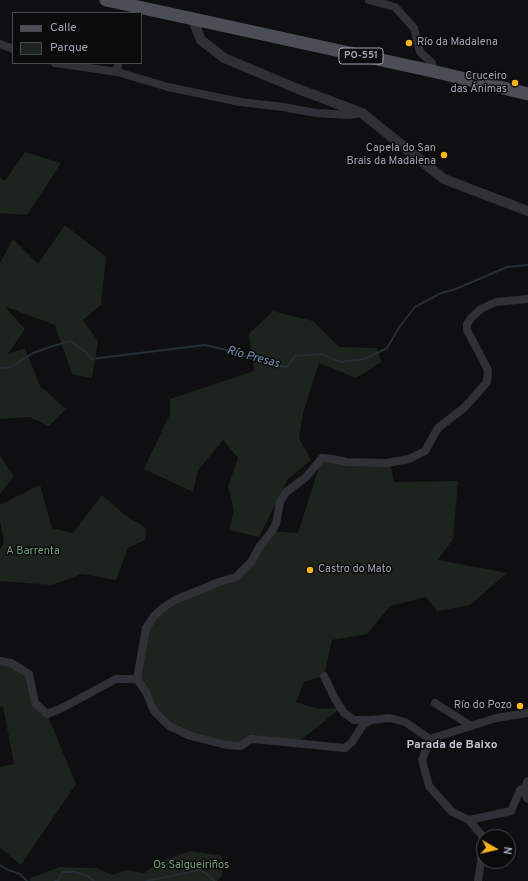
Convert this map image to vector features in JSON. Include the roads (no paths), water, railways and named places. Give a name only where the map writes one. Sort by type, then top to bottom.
[{"type":"main road","name":"PO-551","points":[[109,0],[126,9],[193,20],[432,71],[528,94]]},
{"type":"street","points":[[369,0],[395,7],[414,28],[420,52],[432,63],[432,71]]},
{"type":"street","points":[[193,20],[201,40],[224,58],[298,89],[362,113],[444,179],[527,212]]},
{"type":"street","points":[[0,44],[12,49]]},
{"type":"street","points":[[62,64],[117,72],[168,87],[240,102],[283,107],[316,113],[349,115],[362,113]]},
{"type":"street","points":[[117,72],[118,64]]},
{"type":"street","points":[[372,720],[362,725],[352,742],[345,748],[251,739],[241,746],[226,745],[191,736],[169,726],[154,711],[146,692],[138,679],[146,628],[154,616],[174,600],[219,582],[236,577],[251,562],[260,546],[272,531],[276,524],[280,502],[286,492],[306,477],[322,458],[346,462],[386,463],[409,459],[425,451],[438,428],[465,406],[487,382],[488,370],[467,330],[467,324],[471,318],[481,309],[496,302],[528,298]]},
{"type":"street","points":[[0,661],[11,663],[29,674],[35,703],[47,714],[62,708],[116,679],[138,679]]},
{"type":"street","points":[[324,676],[344,713],[354,720],[390,718],[405,722],[430,739]]},
{"type":"street","points":[[435,703],[471,726]]},
{"type":"street","points":[[430,739],[496,718],[528,713]]},
{"type":"street","points":[[430,739],[422,760],[429,786],[452,812],[469,820],[476,829]]},
{"type":"street","points":[[469,820],[511,811],[520,790],[528,784]]},
{"type":"street","points":[[528,784],[526,793],[528,798]]},
{"type":"street","points":[[478,881],[480,869]]},
{"type":"waterway","name":"Río Presas","points":[[0,368],[11,367],[33,353],[70,341],[85,351],[91,359],[205,345],[231,351],[265,364],[287,367],[295,356],[320,354],[341,362],[365,359],[387,348],[400,326],[415,307],[441,293],[456,289],[507,267],[528,265]]},
{"type":"waterway","points":[[0,865],[8,870],[20,874],[27,881]]},
{"type":"waterway","points":[[147,881],[200,870],[214,881]]},
{"type":"waterway","points":[[55,881],[59,880],[62,872],[75,872],[86,875],[94,881]]},
{"type":"place","name":"Río da Madalena","points":[[409,43]]},
{"type":"place","name":"Cruceiro das Ánimas","points":[[515,83]]},
{"type":"place","name":"Capela do San Brais da Madalena","points":[[444,155]]},
{"type":"place","name":"Castro do Mato","points":[[310,570]]},
{"type":"place","name":"Río do Pozo","points":[[520,706]]},
{"type":"district","name":"Parada de Baixo","points":[[452,746]]},
{"type":"park label","name":"A Barrenta","points":[[33,552]]},
{"type":"park label","name":"Os Salgueiriños","points":[[191,866]]}]
